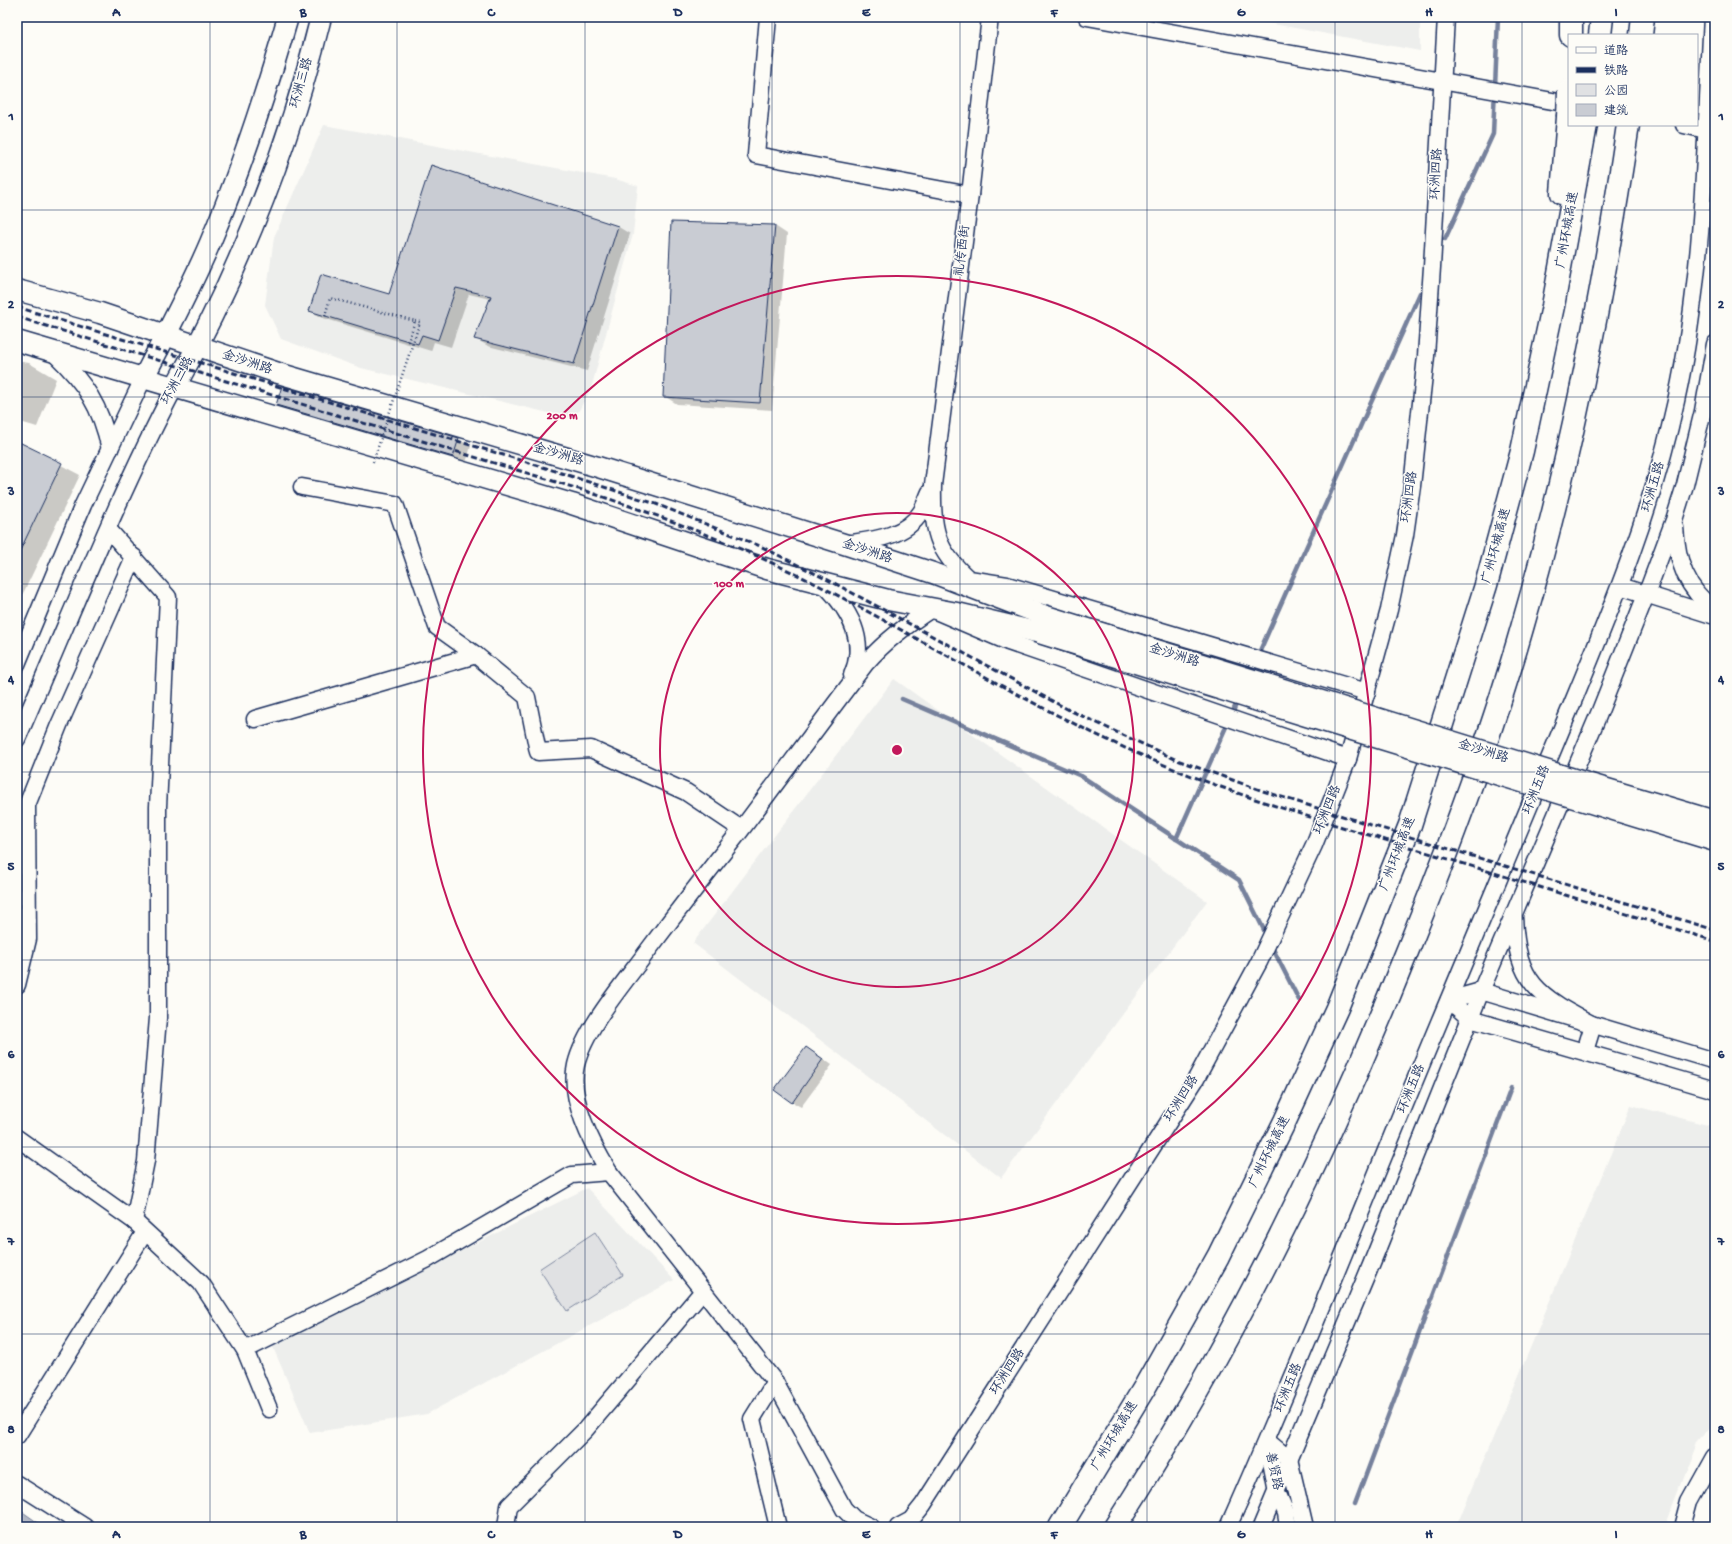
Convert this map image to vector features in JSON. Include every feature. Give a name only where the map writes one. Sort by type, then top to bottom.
[{"type":"highway","points":[[1571,17],[1571,34]]},
{"type":"highway","points":[[1600,34],[1602,17]]},
{"type":"highway","points":[[1641,34],[1643,17]]},
{"type":"highway","name":"广州环城高速","points":[[1060,1527],[1146,1385],[1218,1257],[1285,1121],[1337,1008],[1410,825],[1486,585],[1522,451],[1546,326],[1560,207],[1572,126]]},
{"type":"highway","points":[[1115,1527],[1168,1441],[1197,1390],[1248,1298],[1308,1182],[1379,1024],[1449,846],[1501,698],[1523,625],[1557,495],[1595,327],[1616,207],[1628,126]]},
{"type":"main road","points":[[143,379],[198,270],[222,213],[267,89],[288,17]]},
{"type":"main road","name":"环洲三路","points":[[175,387],[197,347],[235,268],[276,168],[308,66],[321,17]]},
{"type":"main road","name":"金沙洲路","points":[[17,290],[100,313],[197,347],[278,373],[598,467],[844,544],[933,573],[989,595],[1039,623],[1302,715],[1715,841]]},
{"type":"main road","name":"金沙洲路","points":[[17,341],[572,504],[724,555],[824,584],[931,609],[1039,623],[1452,742],[1715,821]]},
{"type":"street","points":[[768,17],[756,155],[970,195]]},
{"type":"street","name":"礼传西街","points":[[933,485],[970,195],[990,17]]},
{"type":"street","points":[[1088,17],[1442,81],[1568,113]]},
{"type":"street","name":"环洲四路","points":[[898,1527],[911,1520],[923,1504],[1196,1079],[1259,962],[1302,872],[1348,759],[1367,692],[1399,564],[1405,535],[1414,470],[1426,356],[1446,17]]},
{"type":"street","name":"环洲五路","points":[[1228,1527],[1267,1441],[1449,1000],[1488,910],[1620,586],[1643,524],[1657,480],[1684,361],[1691,319],[1710,130],[1712,17]]},
{"type":"street","points":[[1689,126],[1710,130]]},
{"type":"street","name":"环洲五路","points":[[1261,1527],[1377,1251],[1481,991],[1598,716],[1646,595],[1674,520],[1703,411],[1715,344]]},
{"type":"street","points":[[54,353],[88,390],[101,418],[110,448]]},
{"type":"street","points":[[17,664],[74,525],[143,379]]},
{"type":"street","name":"环洲三路","points":[[17,739],[70,614],[147,440],[175,387]]},
{"type":"street","points":[[844,544],[879,539],[910,525],[921,512],[933,485]]},
{"type":"street","points":[[933,485],[934,522],[937,536],[950,560],[968,579],[989,595]]},
{"type":"street","points":[[302,487],[395,504],[437,627],[476,655],[527,697],[538,752],[591,749],[686,792],[742,829]]},
{"type":"street","points":[[1674,520],[1676,547],[1684,573],[1697,593],[1715,610]]},
{"type":"street","points":[[17,1436],[140,1227],[158,1018],[158,807],[168,597],[108,529]]},
{"type":"street","points":[[17,985],[28,939],[27,805],[59,725],[134,557]]},
{"type":"street","points":[[933,573],[1007,585],[1367,692]]},
{"type":"street","points":[[824,584],[837,597],[847,612],[854,626],[858,642],[858,654],[855,670],[846,689]]},
{"type":"street","points":[[1620,586],[1715,616]]},
{"type":"street","points":[[871,1527],[854,1519],[844,1509],[775,1382],[609,1172],[588,1134],[579,1106],[575,1085],[576,1066],[582,1048],[592,1028],[622,986],[878,648],[931,609],[1008,642],[1348,759]]},
{"type":"street","points":[[255,720],[476,655]]},
{"type":"street","points":[[1514,913],[1516,943],[1519,955],[1524,970],[1533,985],[1546,998],[1593,1025]]},
{"type":"street","points":[[1449,1000],[1481,991],[1715,1061]]},
{"type":"street","points":[[1449,1000],[1470,1019],[1585,1051],[1715,1090]]},
{"type":"street","points":[[1585,1051],[1593,1025]]},
{"type":"street","points":[[17,1138],[140,1227],[201,1282],[245,1350],[269,1409]]},
{"type":"street","points":[[245,1350],[428,1259],[572,1175],[609,1172]]},
{"type":"street","points":[[506,1527],[509,1506],[585,1430],[703,1291]]},
{"type":"street","points":[[775,1382],[752,1419],[778,1527]]},
{"type":"street","name":"善贤路","points":[[1267,1441],[1289,1460],[1305,1527]]},
{"type":"street","name":"善贤路","points":[[1267,1441],[1277,1492],[1286,1513],[1288,1527]]},
{"type":"street","points":[[1683,1527],[1690,1501],[1715,1456]]},
{"type":"street","points":[[17,1484],[85,1527]]},
{"type":"path","points":[[325,316],[330,298],[420,322],[373,462]]},
{"type":"path","points":[[408,342],[415,321]]},
{"type":"shaded area","points":[[1235,17],[1420,17],[1420,51]]},
{"type":"shaded area","points":[[324,125],[615,179],[638,186],[633,234],[591,389],[574,419],[361,368],[281,339],[265,305],[274,237]]},
{"type":"shaded area","points":[[894,679],[1207,901],[1001,1178],[693,943]]},
{"type":"shaded area","points":[[1631,1105],[1715,1127],[1715,1422],[1698,1441],[1665,1527],[1456,1527]]},
{"type":"shaded area","points":[[587,1188],[674,1280],[427,1414],[310,1433],[272,1345]]},
{"type":"shaded area","points":[[17,1508],[44,1527],[17,1527]]},
{"type":"green space","points":[[595,1232],[623,1275],[567,1311],[539,1269]]},
{"type":"building","points":[[431,165],[618,226],[574,364],[474,339],[491,296],[456,288],[438,340],[422,335],[418,344],[309,311],[321,274],[389,294]]},
{"type":"building","points":[[671,222],[775,225],[760,403],[663,397]]},
{"type":"building","points":[[282,386],[459,438],[453,457],[276,405]]},
{"type":"building","points":[[17,441],[62,463],[17,557]]},
{"type":"building","points":[[806,1047],[823,1059],[792,1103],[774,1090]]},
{"type":"waterway","points":[[1445,239],[1493,134],[1498,17]]},
{"type":"waterway","points":[[1250,673],[1420,293]]},
{"type":"waterway","points":[[902,699],[1081,776],[1239,880],[1267,936]]},
{"type":"waterway","points":[[1176,839],[1238,700]]},
{"type":"waterway","points":[[1271,945],[1299,1000]]},
{"type":"waterway","points":[[1355,1504],[1511,1088]]},
{"type":"railway","points":[[17,307],[546,468],[656,504],[760,546],[834,583],[1069,710],[1177,760],[1263,791],[1715,930]]},
{"type":"railway","points":[[17,317],[579,489],[669,520],[728,543],[814,583],[855,604],[1017,694],[1099,736],[1173,769],[1240,794],[1307,816],[1715,941]]}]
